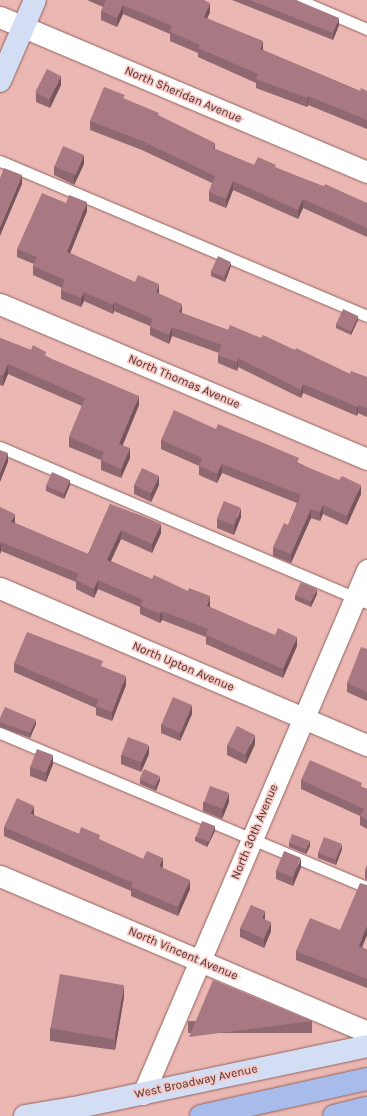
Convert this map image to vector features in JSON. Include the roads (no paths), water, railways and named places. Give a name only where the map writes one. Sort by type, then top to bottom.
[{"type":"main road","points":[[201,1116],[367,1079]]},
{"type":"main road","points":[[334,1116],[367,1108]]},
{"type":"street","points":[[0,81],[35,0]]},
{"type":"street","name":"North Sheridan Avenue","points":[[0,17],[367,172]]},
{"type":"street","name":"North Thomas Avenue","points":[[0,304],[367,459]]},
{"type":"street","name":"North 30th Avenue","points":[[143,1094],[304,719],[361,600],[367,570]]},
{"type":"street","name":"North Upton Avenue","points":[[0,588],[367,745]]},
{"type":"street","name":"North Vincent Avenue","points":[[0,876],[367,1032]]},
{"type":"street","name":"West Broadway Avenue","points":[[25,1116],[143,1094],[367,1046]]},
{"type":"lane","points":[[299,0],[367,29]]},
{"type":"lane","points":[[0,162],[367,316]]},
{"type":"lane","points":[[0,447],[361,600]]},
{"type":"lane","points":[[0,733],[367,887]]}]
